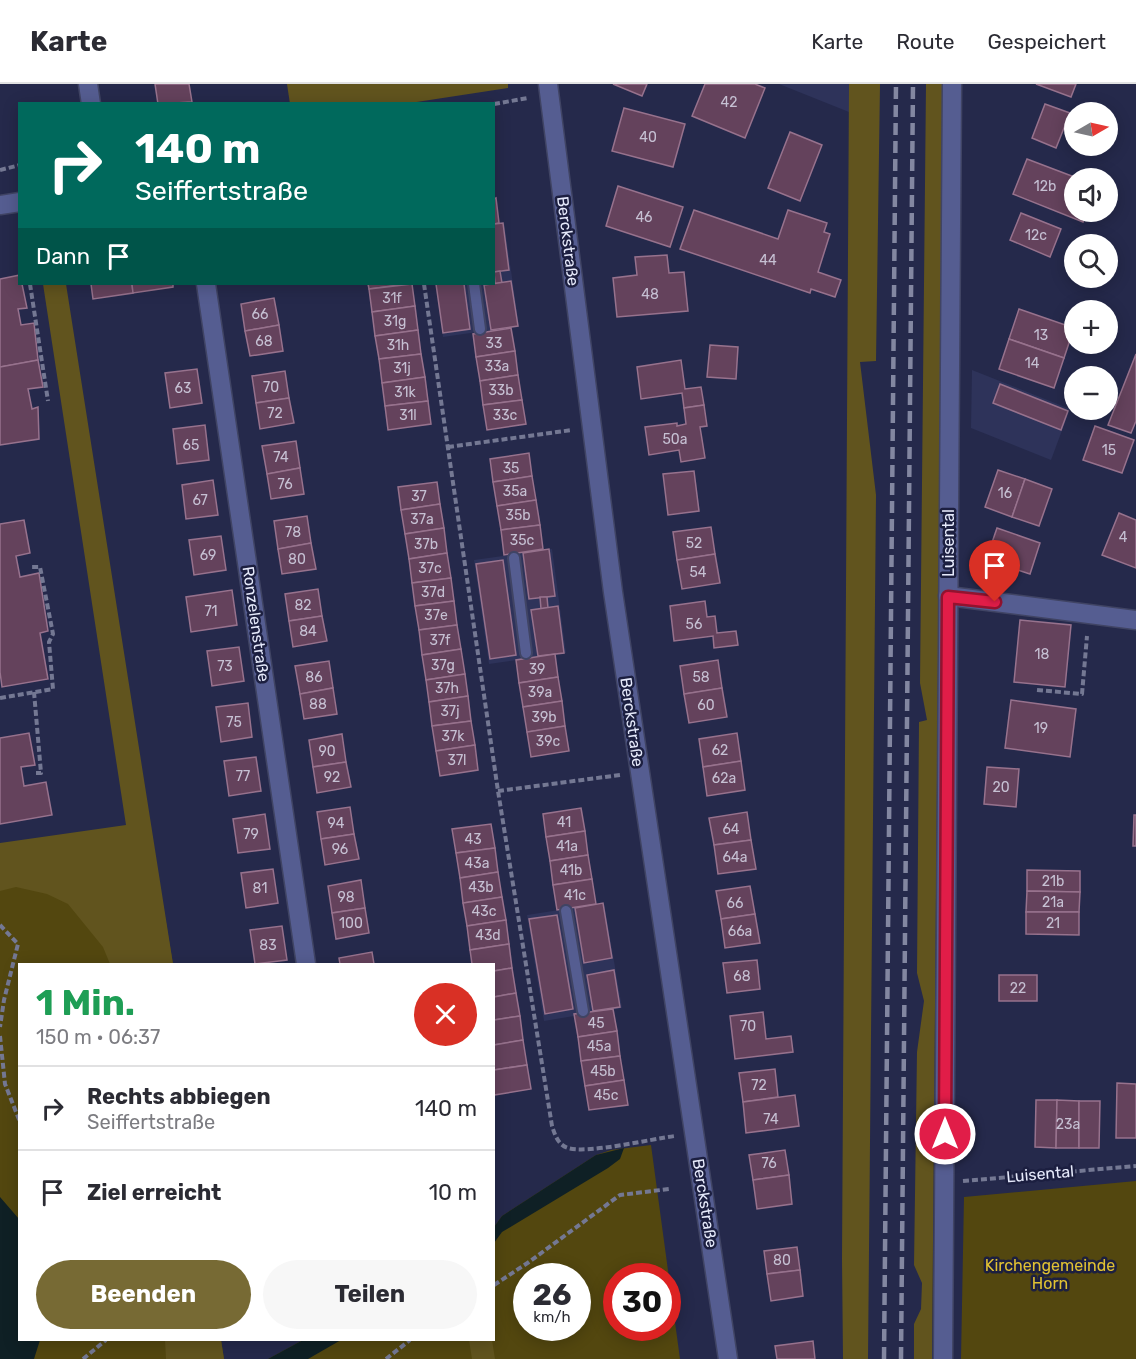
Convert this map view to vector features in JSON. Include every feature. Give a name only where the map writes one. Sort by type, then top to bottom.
[{"type":"street","points":[[88,84],[91,102]]},
{"type":"street","name":"Luisental","points":[[943,1359],[952,84]]},
{"type":"street","name":"Berckstraße","points":[[549,89],[591,427],[639,772],[728,1359]]},
{"type":"street","points":[[0,205],[18,202]]},
{"type":"street","name":"Ronzelenstraße","points":[[206,285],[306,963]]},
{"type":"street","points":[[948,597],[1136,620]]},
{"type":"lane","points":[[474,285],[480,329]]},
{"type":"lane","points":[[514,558],[526,652]]},
{"type":"lane","points":[[566,911],[583,1011]]},
{"type":"path","points":[[495,104],[549,89]]},
{"type":"path","points":[[0,170],[18,166]]},
{"type":"path","points":[[30,285],[48,401]]},
{"type":"path","points":[[424,285],[498,791],[549,1109],[556,1139],[566,1148],[585,1149],[695,1133]]},
{"type":"path","points":[[448,447],[591,427]]},
{"type":"path","points":[[0,698],[53,689],[49,642],[53,634],[40,567],[32,567]]},
{"type":"path","points":[[1037,690],[1082,694],[1089,614]]},
{"type":"path","points":[[34,692],[41,773],[36,774]]},
{"type":"path","points":[[498,791],[639,772]]},
{"type":"path","points":[[0,925],[18,944],[4,1000],[0,1027]]},
{"type":"path","points":[[0,1036],[5,1084],[18,1117]]},
{"type":"path","name":"Luisental","points":[[945,1182],[1136,1166]]},
{"type":"path","points":[[495,1284],[620,1195],[669,1189]]},
{"type":"path","points":[[83,1359],[105,1341]]},
{"type":"path","points":[[386,1359],[409,1341]]},
{"type":"shaded area","points":[[287,84],[508,84],[508,88],[417,102],[290,102]]},
{"type":"shaded area","points":[[779,84],[849,84],[849,112]]},
{"type":"shaded area","points":[[849,84],[880,84],[876,361],[860,362],[876,495],[868,1359],[843,1359]]},
{"type":"shaded area","points":[[926,84],[943,84],[932,1359],[914,1359],[914,1324],[921,1309],[922,1283],[914,1265],[917,1052],[924,1001],[917,973],[919,722],[927,720],[920,683]]},
{"type":"shaded area","points":[[504,222],[519,326],[443,337],[436,285],[495,285],[495,224]]},
{"type":"shaded area","points":[[43,285],[66,285],[173,963],[110,963],[103,947],[68,904],[47,894],[16,887],[0,891],[0,843],[126,825]]},
{"type":"shaded area","points":[[972,370],[1064,407],[1064,420],[1066,420],[1051,460],[971,428]]},
{"type":"shaded area","points":[[552,549],[566,653],[489,664],[474,560]]},
{"type":"shaded area","points":[[604,903],[622,1008],[544,1021],[527,915]]},
{"type":"shaded area","points":[[624,1148],[620,1159],[608,1168],[502,1232],[495,1242],[495,1226],[502,1216],[596,1155]]},
{"type":"shaded area","points":[[0,1197],[18,1218],[18,1341],[40,1341],[34,1359],[0,1359]]},
{"type":"shaded area","points":[[165,1341],[221,1341],[224,1359],[166,1359]]},
{"type":"shaded area","points":[[301,1341],[339,1341],[308,1359],[268,1359]]},
{"type":"shaded area","points":[[469,1341],[492,1341],[495,1359],[472,1359]]},
{"type":"green space","points":[[156,863],[173,963],[18,963],[18,1341],[221,1341],[224,1359],[0,1359],[0,888]]},
{"type":"green space","points":[[651,1145],[667,1263],[603,1263],[603,1341],[678,1341],[680,1359],[268,1359],[301,1341],[495,1341],[495,1226],[502,1216],[596,1155],[611,1150]]},
{"type":"green space","name":"Kirchengemeinde Horn","points":[[1136,1181],[1136,1359],[961,1359],[964,1197]]},
{"type":"building","points":[[155,84],[189,84],[192,102],[158,102]]},
{"type":"building","points":[[613,84],[647,84],[642,96]]},
{"type":"building","points":[[705,84],[755,84],[765,88],[745,138],[692,116]]},
{"type":"building","points":[[1036,84],[1076,84],[1071,97]]},
{"type":"building","points":[[1045,104],[1064,111],[1064,128],[1056,148],[1032,138]]},
{"type":"building","points":[[624,108],[685,124],[673,167],[612,151]]},
{"type":"building","points":[[790,132],[822,145],[800,201],[768,188]]},
{"type":"building","points":[[1027,159],[1064,173],[1064,214],[1013,194]]},
{"type":"building","points":[[618,186],[683,207],[670,247],[606,226]]},
{"type":"building","points":[[495,198],[499,223],[495,224]]},
{"type":"building","points":[[694,210],[778,239],[788,210],[827,223],[824,232],[830,234],[818,272],[841,280],[835,297],[811,289],[810,293],[680,249]]},
{"type":"building","points":[[1021,213],[1061,229],[1050,257],[1010,240]]},
{"type":"building","points":[[503,223],[509,270],[495,272],[495,224]]},
{"type":"building","points":[[667,255],[669,273],[684,272],[688,311],[617,317],[613,278],[637,275],[635,257]]},
{"type":"building","points":[[500,271],[502,283],[495,284],[495,272]]},
{"type":"building","points":[[18,275],[18,285],[22,285],[27,308],[18,309],[21,325],[34,323],[38,360],[0,367],[0,279]]},
{"type":"building","points":[[511,281],[518,326],[491,330],[484,285]]},
{"type":"building","points":[[91,285],[132,285],[133,293],[93,299]]},
{"type":"building","points":[[132,285],[173,285],[173,287],[133,293]]},
{"type":"building","points":[[368,285],[399,285],[369,289]]},
{"type":"building","points":[[412,285],[415,306],[372,312],[369,289]]},
{"type":"building","points":[[436,285],[464,285],[470,329],[443,333]]},
{"type":"building","points":[[274,298],[279,325],[245,331],[241,304]]},
{"type":"building","points":[[415,306],[418,330],[375,336],[372,312]]},
{"type":"building","points":[[1019,309],[1064,325],[1065,354],[1064,358],[1009,339]]},
{"type":"building","points":[[279,325],[283,351],[250,356],[245,331]]},
{"type":"building","points":[[511,328],[515,351],[476,357],[473,334]]},
{"type":"building","points":[[418,330],[421,354],[379,359],[375,336]]},
{"type":"building","points":[[1009,339],[1064,358],[1054,388],[999,369]]},
{"type":"building","points":[[710,345],[738,347],[736,379],[707,377]]},
{"type":"building","points":[[515,351],[518,375],[480,381],[476,357]]},
{"type":"building","points":[[421,354],[425,377],[382,383],[379,359]]},
{"type":"building","points":[[1136,354],[1136,421],[1131,433],[1108,425],[1110,420],[1118,420],[1118,400]]},
{"type":"building","points":[[38,360],[43,387],[28,389],[32,409],[38,407],[39,439],[0,445],[0,367]]},
{"type":"building","points":[[681,360],[685,389],[701,387],[704,405],[684,408],[682,393],[641,399],[637,367]]},
{"type":"building","points":[[197,369],[202,403],[170,408],[165,373]]},
{"type":"building","points":[[285,371],[289,398],[256,403],[252,376]]},
{"type":"building","points":[[518,375],[522,400],[483,405],[480,381]]},
{"type":"building","points":[[425,377],[428,401],[385,406],[382,383]]},
{"type":"building","points":[[1000,384],[1064,409],[1065,420],[1061,430],[993,403]]},
{"type":"building","points":[[289,398],[294,423],[260,429],[256,403]]},
{"type":"building","points":[[522,400],[526,424],[487,430],[483,405]]},
{"type":"building","points":[[428,401],[431,424],[388,430],[385,406]]},
{"type":"building","points":[[704,405],[707,426],[700,427],[705,458],[681,462],[679,450],[649,455],[645,427],[686,424],[684,408]]},
{"type":"building","points":[[205,425],[209,460],[177,464],[173,429]]},
{"type":"building","points":[[1095,426],[1134,440],[1122,473],[1083,460]]},
{"type":"building","points":[[296,441],[300,468],[267,474],[262,446]]},
{"type":"building","points":[[529,453],[532,476],[493,482],[490,459]]},
{"type":"building","points":[[300,468],[304,494],[271,499],[267,474]]},
{"type":"building","points":[[998,470],[1025,479],[1012,517],[985,507]]},
{"type":"building","points":[[694,471],[699,511],[668,515],[663,474]]},
{"type":"building","points":[[532,476],[536,500],[497,506],[493,482]]},
{"type":"building","points":[[1025,479],[1052,489],[1039,526],[1012,517]]},
{"type":"building","points":[[213,480],[218,515],[186,519],[182,485]]},
{"type":"building","points":[[437,482],[440,504],[401,510],[398,487]]},
{"type":"building","points":[[536,500],[540,525],[501,530],[497,506]]},
{"type":"building","points":[[440,504],[444,528],[405,534],[401,510]]},
{"type":"building","points":[[1119,513],[1136,520],[1136,568],[1102,555]]},
{"type":"building","points":[[307,516],[311,543],[278,549],[274,521]]},
{"type":"building","points":[[24,520],[30,553],[16,556],[20,577],[39,573],[48,631],[40,633],[48,679],[2,687],[0,672],[0,524]]},
{"type":"building","points":[[540,525],[543,549],[504,555],[501,530]]},
{"type":"building","points":[[711,527],[715,554],[677,560],[673,532]]},
{"type":"building","points":[[444,528],[447,553],[409,559],[405,534]]},
{"type":"building","points":[[997,528],[1040,543],[1030,574],[986,560]]},
{"type":"building","points":[[221,536],[226,570],[194,575],[189,540]]},
{"type":"building","points":[[311,543],[316,569],[282,574],[278,549]]},
{"type":"building","points":[[549,549],[555,596],[529,599],[523,553]]},
{"type":"building","points":[[447,553],[451,578],[412,583],[409,559]]},
{"type":"building","points":[[715,554],[720,583],[682,589],[677,560]]},
{"type":"building","points":[[503,560],[516,655],[490,659],[476,564]]},
{"type":"building","points":[[451,578],[454,601],[415,606],[412,583]]},
{"type":"building","points":[[318,589],[322,616],[289,621],[285,594]]},
{"type":"building","points":[[232,590],[237,625],[191,632],[186,597]]},
{"type":"building","points":[[540,597],[547,597],[548,608],[541,609]]},
{"type":"building","points":[[454,601],[457,625],[419,630],[415,606]]},
{"type":"building","points":[[705,601],[707,617],[715,616],[717,633],[736,631],[738,645],[714,648],[713,636],[674,641],[670,606]]},
{"type":"building","points":[[558,606],[564,653],[538,656],[531,610]]},
{"type":"building","points":[[322,616],[327,641],[293,647],[289,621]]},
{"type":"building","points":[[1020,620],[1071,625],[1065,687],[1014,682]]},
{"type":"building","points":[[457,625],[461,649],[422,655],[419,630]]},
{"type":"building","points":[[239,647],[244,681],[212,686],[207,651]]},
{"type":"building","points":[[461,649],[465,674],[426,680],[422,655]]},
{"type":"building","points":[[555,654],[558,677],[519,683],[516,660]]},
{"type":"building","points":[[718,660],[722,688],[684,694],[680,666]]},
{"type":"building","points":[[329,661],[333,688],[300,694],[295,666]]},
{"type":"building","points":[[465,674],[468,696],[429,702],[426,680]]},
{"type":"building","points":[[558,677],[562,701],[523,707],[519,683]]},
{"type":"building","points":[[333,688],[337,714],[304,719],[300,694]]},
{"type":"building","points":[[722,688],[727,717],[689,723],[684,694]]},
{"type":"building","points":[[468,696],[471,721],[432,726],[429,702]]},
{"type":"building","points":[[1011,700],[1076,709],[1070,757],[1005,748]]},
{"type":"building","points":[[562,701],[565,726],[527,732],[523,707]]},
{"type":"building","points":[[248,703],[252,737],[221,742],[216,707]]},
{"type":"building","points":[[471,721],[475,745],[436,751],[432,726]]},
{"type":"building","points":[[565,726],[569,751],[531,757],[527,732]]},
{"type":"building","points":[[29,733],[35,765],[21,767],[24,786],[46,782],[52,815],[0,824],[0,738]]},
{"type":"building","points":[[737,733],[741,761],[703,767],[699,739]]},
{"type":"building","points":[[342,734],[346,762],[313,767],[309,740]]},
{"type":"building","points":[[475,745],[478,770],[440,776],[436,751]]},
{"type":"building","points":[[256,757],[261,791],[229,796],[224,761]]},
{"type":"building","points":[[741,761],[745,790],[707,796],[703,767]]},
{"type":"building","points":[[346,762],[351,787],[317,793],[313,767]]},
{"type":"building","points":[[987,767],[1019,769],[1016,807],[984,804]]},
{"type":"building","points":[[350,807],[354,834],[321,839],[317,812]]},
{"type":"building","points":[[581,808],[585,831],[546,837],[543,814]]},
{"type":"building","points":[[747,812],[751,840],[714,845],[709,818]]},
{"type":"building","points":[[265,814],[270,849],[238,853],[233,819]]},
{"type":"building","points":[[1134,815],[1136,815],[1136,846],[1133,846]]},
{"type":"building","points":[[491,824],[495,848],[456,853],[452,829]]},
{"type":"building","points":[[585,831],[588,855],[550,861],[546,837]]},
{"type":"building","points":[[354,834],[359,859],[325,865],[321,839]]},
{"type":"building","points":[[751,840],[756,869],[718,874],[714,845]]},
{"type":"building","points":[[495,848],[498,872],[460,878],[456,853]]},
{"type":"building","points":[[588,855],[592,879],[553,885],[550,861]]},
{"type":"building","points":[[273,869],[278,903],[246,908],[241,873]]},
{"type":"building","points":[[1027,870],[1080,871],[1080,892],[1027,891]]},
{"type":"building","points":[[498,872],[502,897],[463,903],[460,878]]},
{"type":"building","points":[[592,879],[596,904],[557,910],[553,885]]},
{"type":"building","points":[[361,880],[365,908],[332,913],[328,886]]},
{"type":"building","points":[[750,886],[755,914],[721,919],[716,891]]},
{"type":"building","points":[[1027,891],[1080,892],[1079,912],[1026,912]]},
{"type":"building","points":[[502,897],[506,920],[467,926],[463,903]]},
{"type":"building","points":[[603,903],[612,958],[584,963],[575,908]]},
{"type":"building","points":[[365,908],[369,933],[336,939],[332,913]]},
{"type":"building","points":[[1026,912],[1079,912],[1079,935],[1026,934]]},
{"type":"building","points":[[755,914],[760,943],[725,948],[721,919]]},
{"type":"building","points":[[557,915],[573,1009],[545,1014],[529,919]]},
{"type":"building","points":[[506,920],[509,944],[470,950],[467,926]]},
{"type":"building","points":[[282,926],[287,960],[255,963],[250,930]]},
{"type":"building","points":[[509,944],[512,968],[495,971],[495,963],[472,963],[470,950]]},
{"type":"building","points":[[372,952],[374,963],[340,963],[339,958]]},
{"type":"building","points":[[757,960],[760,989],[727,993],[723,963]]},
{"type":"building","points":[[512,968],[516,993],[495,997],[495,971]]},
{"type":"building","points":[[614,970],[620,1007],[593,1011],[587,975]]},
{"type":"building","points":[[999,975],[1037,975],[1037,1001],[999,1001]]},
{"type":"building","points":[[516,993],[520,1016],[495,1020],[495,997]]},
{"type":"building","points":[[613,1009],[617,1031],[578,1037],[574,1014]]},
{"type":"building","points":[[763,1012],[766,1039],[791,1036],[793,1052],[735,1059],[730,1016]]},
{"type":"building","points":[[520,1016],[523,1040],[495,1045],[495,1020]]},
{"type":"building","points":[[617,1031],[620,1056],[581,1061],[578,1037]]},
{"type":"building","points":[[523,1040],[527,1065],[495,1070],[495,1045]]},
{"type":"building","points":[[620,1056],[624,1080],[585,1086],[581,1061]]},
{"type":"building","points":[[527,1065],[531,1089],[495,1095],[495,1070]]},
{"type":"building","points":[[775,1069],[778,1097],[743,1102],[739,1073]]},
{"type":"building","points":[[624,1080],[628,1105],[589,1110],[585,1086]]},
{"type":"building","points":[[1117,1083],[1136,1084],[1136,1138],[1116,1138]]},
{"type":"building","points":[[795,1095],[799,1126],[746,1133],[743,1102]]},
{"type":"building","points":[[1036,1100],[1057,1100],[1056,1148],[1035,1147]]},
{"type":"building","points":[[1057,1100],[1079,1101],[1079,1148],[1056,1148]]},
{"type":"building","points":[[1079,1101],[1100,1101],[1099,1148],[1079,1148]]},
{"type":"building","points":[[785,1150],[789,1175],[753,1180],[749,1155]]},
{"type":"building","points":[[789,1175],[792,1204],[757,1209],[753,1180]]},
{"type":"building","points":[[797,1247],[800,1270],[767,1274],[764,1251]]},
{"type":"building","points":[[800,1270],[803,1296],[771,1301],[767,1274]]},
{"type":"building","points":[[813,1341],[815,1359],[777,1359],[775,1346]]},
{"type":"railway","points":[[884,1359],[896,84]]},
{"type":"railway","points":[[901,1359],[913,84]]},
{"type":"route","points":[[945,1134],[948,597],[995,602]]}]
